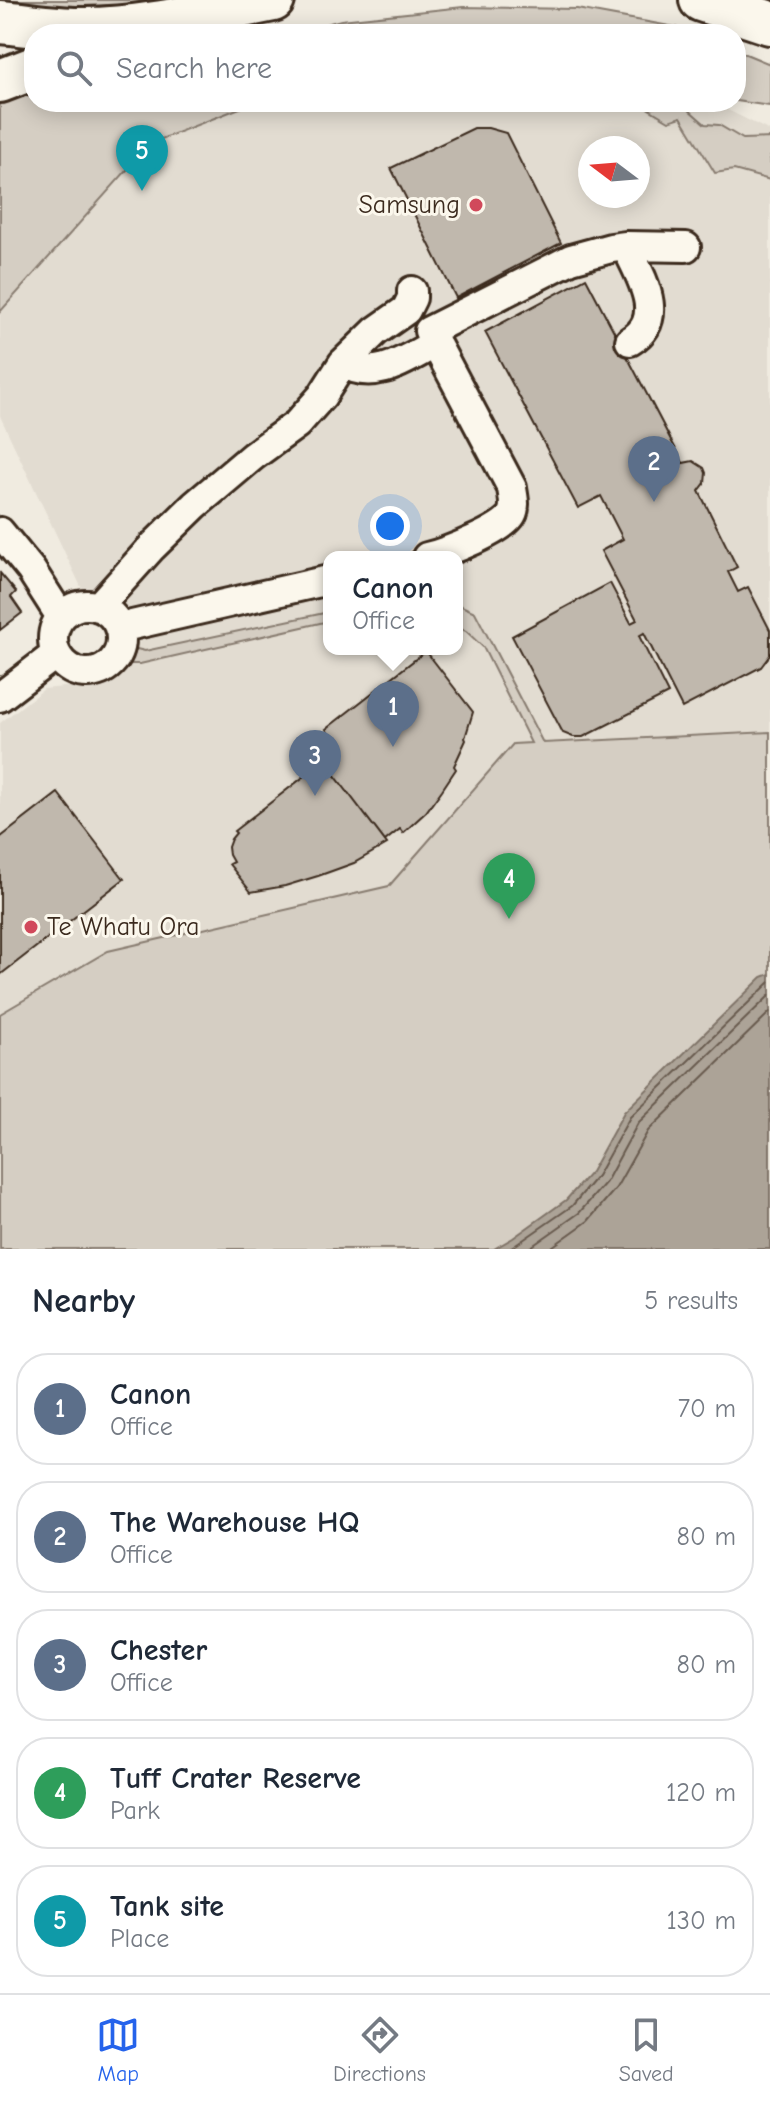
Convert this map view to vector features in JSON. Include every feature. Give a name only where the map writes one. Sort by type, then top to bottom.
[{"type":"highway","points":[[144,24],[273,0]]},
{"type":"highway","points":[[701,0],[770,23]]},
{"type":"highway","points":[[186,24],[205,14]]},
{"type":"highway","points":[[0,22],[24,24]]},
{"type":"highway","points":[[0,81],[24,72]]},
{"type":"street","points":[[626,246],[649,297],[650,317],[639,335],[630,341]]},
{"type":"street","points":[[444,551],[504,524],[513,513],[514,501],[512,488],[429,331],[571,259],[595,251],[626,246],[686,247]]},
{"type":"street","points":[[98,607],[195,505],[297,424],[322,396],[343,363],[376,331],[406,310],[412,291]]},
{"type":"street","points":[[343,363],[354,369],[386,369],[436,343]]},
{"type":"street","points":[[0,532],[31,570],[61,617]]},
{"type":"street","points":[[119,628],[323,581]]},
{"type":"street","points":[[86,605],[98,607],[114,619],[120,639],[119,650],[113,660],[95,672],[83,673],[63,663],[53,643],[54,631],[61,617],[75,607],[86,605]]},
{"type":"street","points":[[0,697],[56,654]]},
{"type":"shaded area","points":[[9,0],[166,0],[117,9],[63,12]]},
{"type":"shaded area","points":[[463,7],[577,9],[659,24],[326,24]]},
{"type":"shaded area","points":[[746,54],[770,64],[770,106],[746,102]]},
{"type":"shaded area","points":[[24,88],[24,112],[230,112],[151,143],[0,312],[0,103],[9,94]]},
{"type":"shaded area","points":[[230,112],[732,112],[770,131],[770,732],[543,743],[475,613],[463,607],[463,551],[323,551],[323,613],[144,651],[128,647],[131,637],[125,615],[111,600],[97,592],[83,591],[0,416],[0,312],[151,143]]},
{"type":"shaded area","points":[[654,112],[691,112],[705,124],[719,125],[743,139],[770,138],[770,180],[734,170],[715,173],[681,117],[669,121]]},
{"type":"shaded area","points":[[463,607],[475,612],[543,743],[770,732],[770,1096],[587,1249],[0,1249],[0,1014],[108,951],[389,886],[513,744],[531,743],[483,647],[463,630]]},
{"type":"shaded area","points":[[323,613],[323,622],[140,664],[123,664],[128,647],[145,651]]},
{"type":"shaded area","points":[[323,622],[323,655],[463,655],[463,630],[483,647],[532,744],[513,744],[389,886],[108,951],[0,1014],[0,723],[44,689],[94,684],[112,676],[123,664],[140,664]]},
{"type":"water","points":[[770,974],[770,1249],[494,1249],[566,1200],[591,1172],[624,1112],[762,977]]},
{"type":"building","name":"Samsung","points":[[474,128],[506,133],[561,243],[456,298],[391,168]]},
{"type":"building","points":[[586,278],[683,463],[693,461],[704,468],[705,483],[699,491],[737,567],[728,572],[738,592],[748,587],[770,630],[770,655],[761,667],[682,708],[644,633],[639,636],[668,694],[583,737],[573,737],[563,733],[512,636],[610,583],[631,623],[637,620],[601,551],[623,539],[601,496],[578,508],[485,332]]},
{"type":"building","points":[[0,573],[16,592],[11,597],[22,613],[0,630]]},
{"type":"building","points":[[421,655],[429,655],[473,712],[466,740],[454,766],[456,769],[442,790],[426,812],[403,833],[400,829],[385,841],[324,761],[322,744],[329,735],[326,729]]},
{"type":"building","points":[[324,761],[387,844],[354,863],[318,876],[251,892],[229,864],[233,862],[228,847],[236,833],[234,831]]},
{"type":"building","name":"Te Whatu Ora","points":[[58,793],[124,879],[0,975],[0,835]]},
{"type":"place","name":"Tank site","points":[[142,191]]},
{"type":"place","name":"Samsung","points":[[476,205]]},
{"type":"place","name":"The Warehouse HQ","points":[[654,502]]},
{"type":"place","name":"Canon","points":[[393,747]]},
{"type":"place","name":"Chester","points":[[315,796]]},
{"type":"place","name":"Tuff Crater Reserve","points":[[509,919]]},
{"type":"place","name":"Te Whatu Ora","points":[[31,927]]}]
